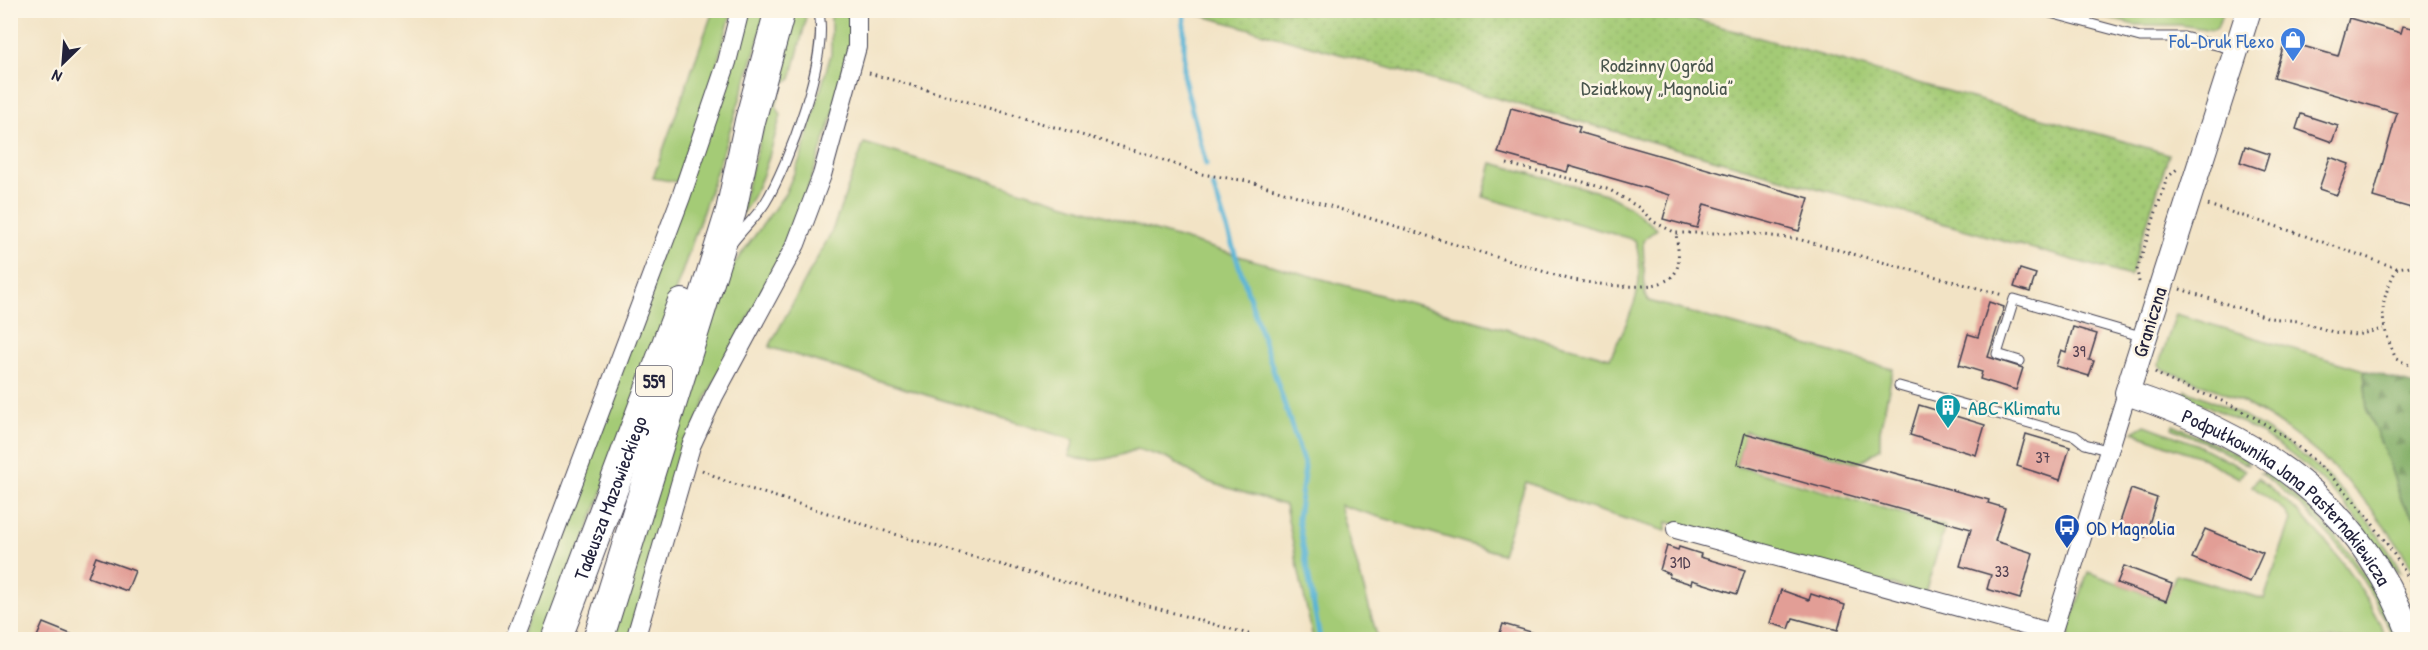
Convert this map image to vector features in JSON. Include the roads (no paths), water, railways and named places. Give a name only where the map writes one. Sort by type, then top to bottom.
[{"type":"main road","name":"Tadeusza Mazowieckiego","points":[[598,639],[731,211],[750,121],[780,10]]},
{"type":"main road","name":"Tadeusza Mazowieckiego","points":[[556,639],[750,121]]},
{"type":"street","points":[[514,639],[681,197],[724,72],[740,10]]},
{"type":"street","points":[[636,639],[687,457],[714,396],[796,244],[822,175],[852,68],[858,37],[857,10]]},
{"type":"street","name":"Graniczna","points":[[1676,529],[2051,636],[2249,10]]},
{"type":"street","name":"Podpułkownika Jana Pasternakiewicza","points":[[2127,393],[2220,429],[2278,462],[2301,481],[2348,527],[2370,557],[2390,587],[2412,639]]},
{"type":"lane","points":[[716,262],[765,203],[788,157],[814,75],[821,21],[818,10]]},
{"type":"lane","points":[[2039,10],[2140,37],[2184,37],[2236,50]]},
{"type":"lane","points":[[2020,361],[1997,354],[2014,299],[2144,337]]},
{"type":"lane","points":[[1899,386],[2075,436],[2085,444],[2110,451]]},
{"type":"waterway","points":[[1184,10],[1184,79],[1206,164]]},
{"type":"waterway","points":[[1213,186],[1305,467],[1298,518],[1320,639]]},
{"type":"place","name":"Fol-Druk Flexo","points":[[2293,63]]},
{"type":"place","name":"ABC Klimatu","points":[[1948,430]]},
{"type":"place","name":"OD Magnolia","points":[[2067,550]]},
{"type":"park label","name":"Rodzinny Ogród Działkowy „Magnolia”","points":[[1657,76]]}]
